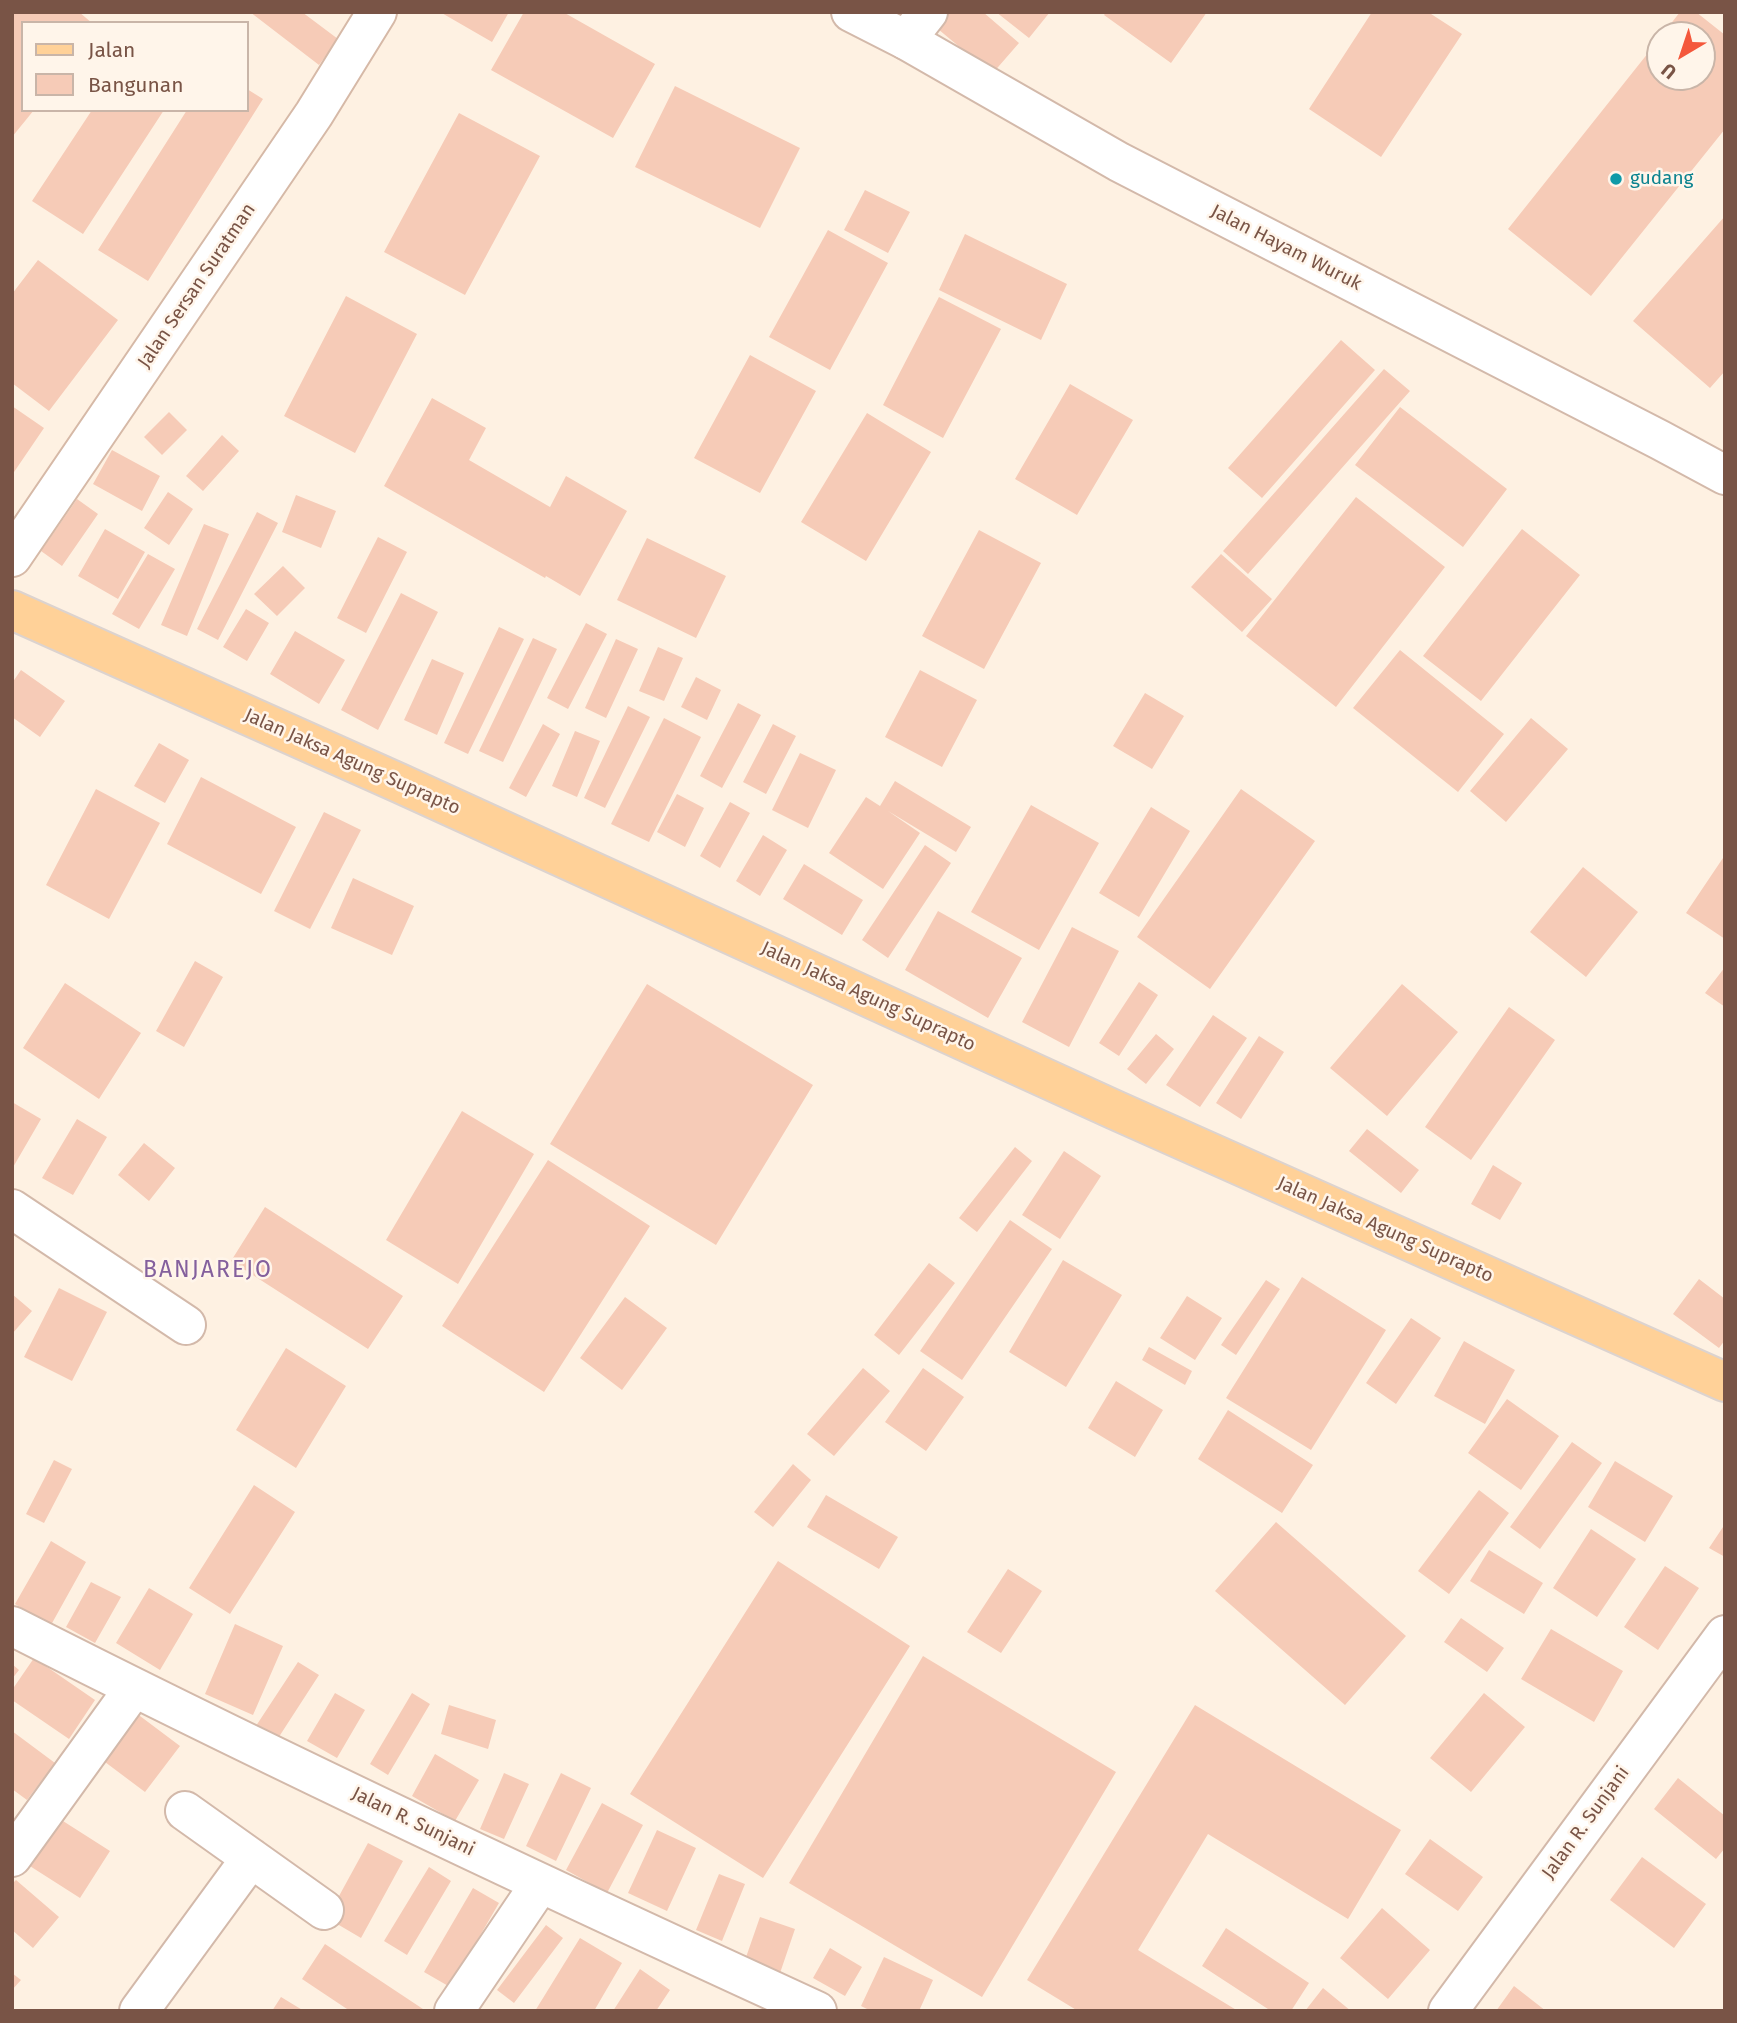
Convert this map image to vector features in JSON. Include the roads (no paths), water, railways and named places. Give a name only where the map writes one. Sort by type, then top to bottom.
[{"type":"main road","name":"Jalan Jaksa Agung Suprapto","points":[[12,610],[400,783],[1115,1110],[1725,1382]]},
{"type":"street","name":"Jalan Sersan Suratman","points":[[12,557],[314,114],[377,12]]},
{"type":"street","name":"Jalan Hayam Wuruk","points":[[851,12],[917,26],[1119,162],[1725,475]]},
{"type":"street","points":[[12,1209],[186,1325]]},
{"type":"street","name":"Jalan R. Sunjani","points":[[12,1626],[134,1688],[540,1884],[817,2011]]},
{"type":"street","name":"Jalan R. Sunjani","points":[[1448,2011],[1725,1635]]},
{"type":"street","points":[[12,1857],[134,1688]]},
{"type":"street","points":[[185,1811],[324,1910]]},
{"type":"street","points":[[139,2011],[251,1858]]},
{"type":"street","points":[[454,2011],[540,1884]]},
{"type":"place","name":"gudang","points":[[1616,179]]},
{"type":"district","name":"BANJAREJO","points":[[208,1271]]}]
